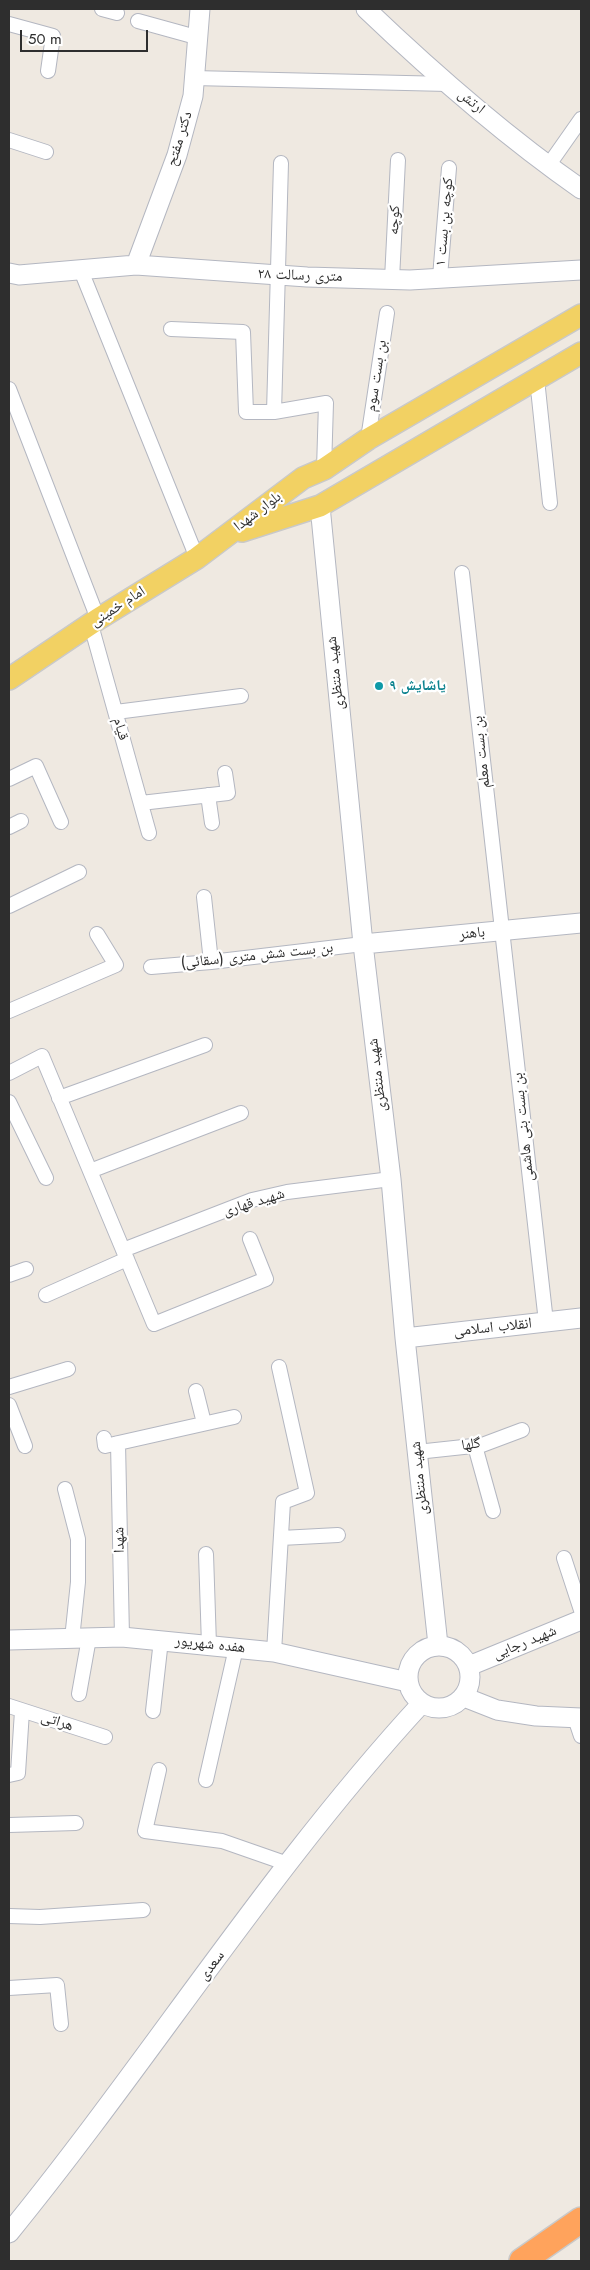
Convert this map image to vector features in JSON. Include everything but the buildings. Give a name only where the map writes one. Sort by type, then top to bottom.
[{"type":"highway","points":[[522,2261],[581,2220]]},
{"type":"highway","points":[[547,2261],[581,2238]]},
{"type":"main road","name":"بلوار شهدا","points":[[227,536],[304,478],[324,470],[368,439],[581,315]]},
{"type":"main road","name":"بلوار شهدا","points":[[227,536],[320,506],[581,353]]},
{"type":"main road","name":"امام خمینی","points":[[9,679],[94,622],[197,558],[227,536]]},
{"type":"street","points":[[102,9],[117,14]]},
{"type":"street","name":"دکتر مفتح","points":[[136,265],[177,155],[193,96],[196,37],[200,9]]},
{"type":"street","name":"ارتش","points":[[366,9],[405,47],[448,84],[548,166],[581,189]]},
{"type":"street","points":[[138,21],[196,37]]},
{"type":"street","points":[[9,24],[53,36],[48,71]]},
{"type":"street","points":[[193,78],[448,84]]},
{"type":"street","points":[[548,166],[581,119]]},
{"type":"street","points":[[9,140],[46,152]]},
{"type":"street","name":"کوچه","points":[[398,160],[401,280]]},
{"type":"street","points":[[274,412],[281,163]]},
{"type":"street","name":"کوچه بن بست ۱","points":[[440,277],[449,168]]},
{"type":"street","name":"۲۸ متری رسالت","points":[[12,275],[80,268],[136,265],[277,276],[401,280],[581,270]]},
{"type":"street","points":[[80,268],[197,558]]},
{"type":"street","name":"بن بست سوم","points":[[368,439],[387,313]]},
{"type":"street","points":[[171,329],[243,332],[246,412],[274,412],[326,403],[324,470]]},
{"type":"street","points":[[537,379],[550,503]]},
{"type":"street","name":"قیام","points":[[9,389],[94,622],[149,833]]},
{"type":"street","name":"شهید منتظری","points":[[320,506],[362,944],[391,1179],[405,1338],[438,1645]]},
{"type":"street","name":"بن بست معلم","points":[[462,573],[502,931]]},
{"type":"street","points":[[116,712],[241,696]]},
{"type":"street","points":[[9,779],[36,766],[61,822]]},
{"type":"street","points":[[141,802],[228,793],[225,773]]},
{"type":"street","points":[[208,795],[212,823]]},
{"type":"street","points":[[9,906],[79,872]]},
{"type":"street","points":[[204,897],[211,962]]},
{"type":"street","name":"باهنر","points":[[362,944],[581,923]]},
{"type":"street","name":"بن بست بنی هاشمی","points":[[502,931],[546,1322]]},
{"type":"street","points":[[9,1011],[116,965],[97,934]]},
{"type":"street","name":"بن بست شش متری (سقائی)","points":[[151,967],[211,962],[362,944]]},
{"type":"street","points":[[60,1098],[205,1045]]},
{"type":"street","points":[[9,1073],[42,1056],[154,1324],[266,1279],[250,1239]]},
{"type":"street","points":[[9,1102],[46,1178]]},
{"type":"street","points":[[90,1171],[241,1113]]},
{"type":"street","name":"شهید قهاری","points":[[46,1295],[125,1255],[252,1200],[287,1192],[391,1179]]},
{"type":"street","points":[[9,1275],[26,1269]]},
{"type":"street","name":"انقلاب اسلامی","points":[[405,1338],[581,1318]]},
{"type":"street","points":[[274,1652],[284,1502],[307,1493],[279,1367]]},
{"type":"street","points":[[9,1386],[68,1369]]},
{"type":"street","points":[[196,1391],[204,1423]]},
{"type":"street","points":[[9,1406],[25,1446]]},
{"type":"street","points":[[104,1438],[106,1446],[234,1416]]},
{"type":"street","name":"گلها","points":[[417,1452],[475,1446],[522,1430]]},
{"type":"street","name":"شهدا","points":[[118,1443],[122,1637]]},
{"type":"street","points":[[475,1446],[492,1511]]},
{"type":"street","points":[[66,1490],[78,1538],[81,1638],[79,1694]]},
{"type":"street","points":[[281,1538],[338,1535]]},
{"type":"street","points":[[206,1554],[208,1645]]},
{"type":"street","points":[[564,1558],[581,1610]]},
{"type":"street","name":"شهید رجایی","points":[[469,1666],[581,1620]]},
{"type":"street","name":"هفده شهریور","points":[[9,1640],[122,1637],[161,1640],[274,1652],[408,1682]]},
{"type":"street","points":[[153,1711],[161,1640]]},
{"type":"street","points":[[438,1645],[450,1647],[462,1654],[469,1666],[471,1678],[464,1697],[447,1708],[434,1708],[422,1704],[413,1694],[408,1682],[409,1668],[415,1657],[425,1648],[438,1645]]},
{"type":"street","points":[[206,1780],[236,1648]]},
{"type":"street","points":[[464,1697],[497,1710],[536,1716],[578,1718],[581,1736]]},
{"type":"street","name":"سعدی","points":[[9,2233],[288,1864],[374,1755],[422,1704]]},
{"type":"street","points":[[9,1775],[18,1773],[15,1709]]},
{"type":"street","name":"هراتی","points":[[15,1709],[105,1737]]},
{"type":"street","points":[[159,1770],[145,1831],[222,1841],[288,1864]]},
{"type":"street","points":[[9,1825],[76,1823]]},
{"type":"street","points":[[9,1916],[40,1917],[142,1910]]},
{"type":"street","points":[[9,1988],[57,1986],[62,2024]]},
{"type":"place","name":"یاشایش ۹","points":[[379,686]]}]
